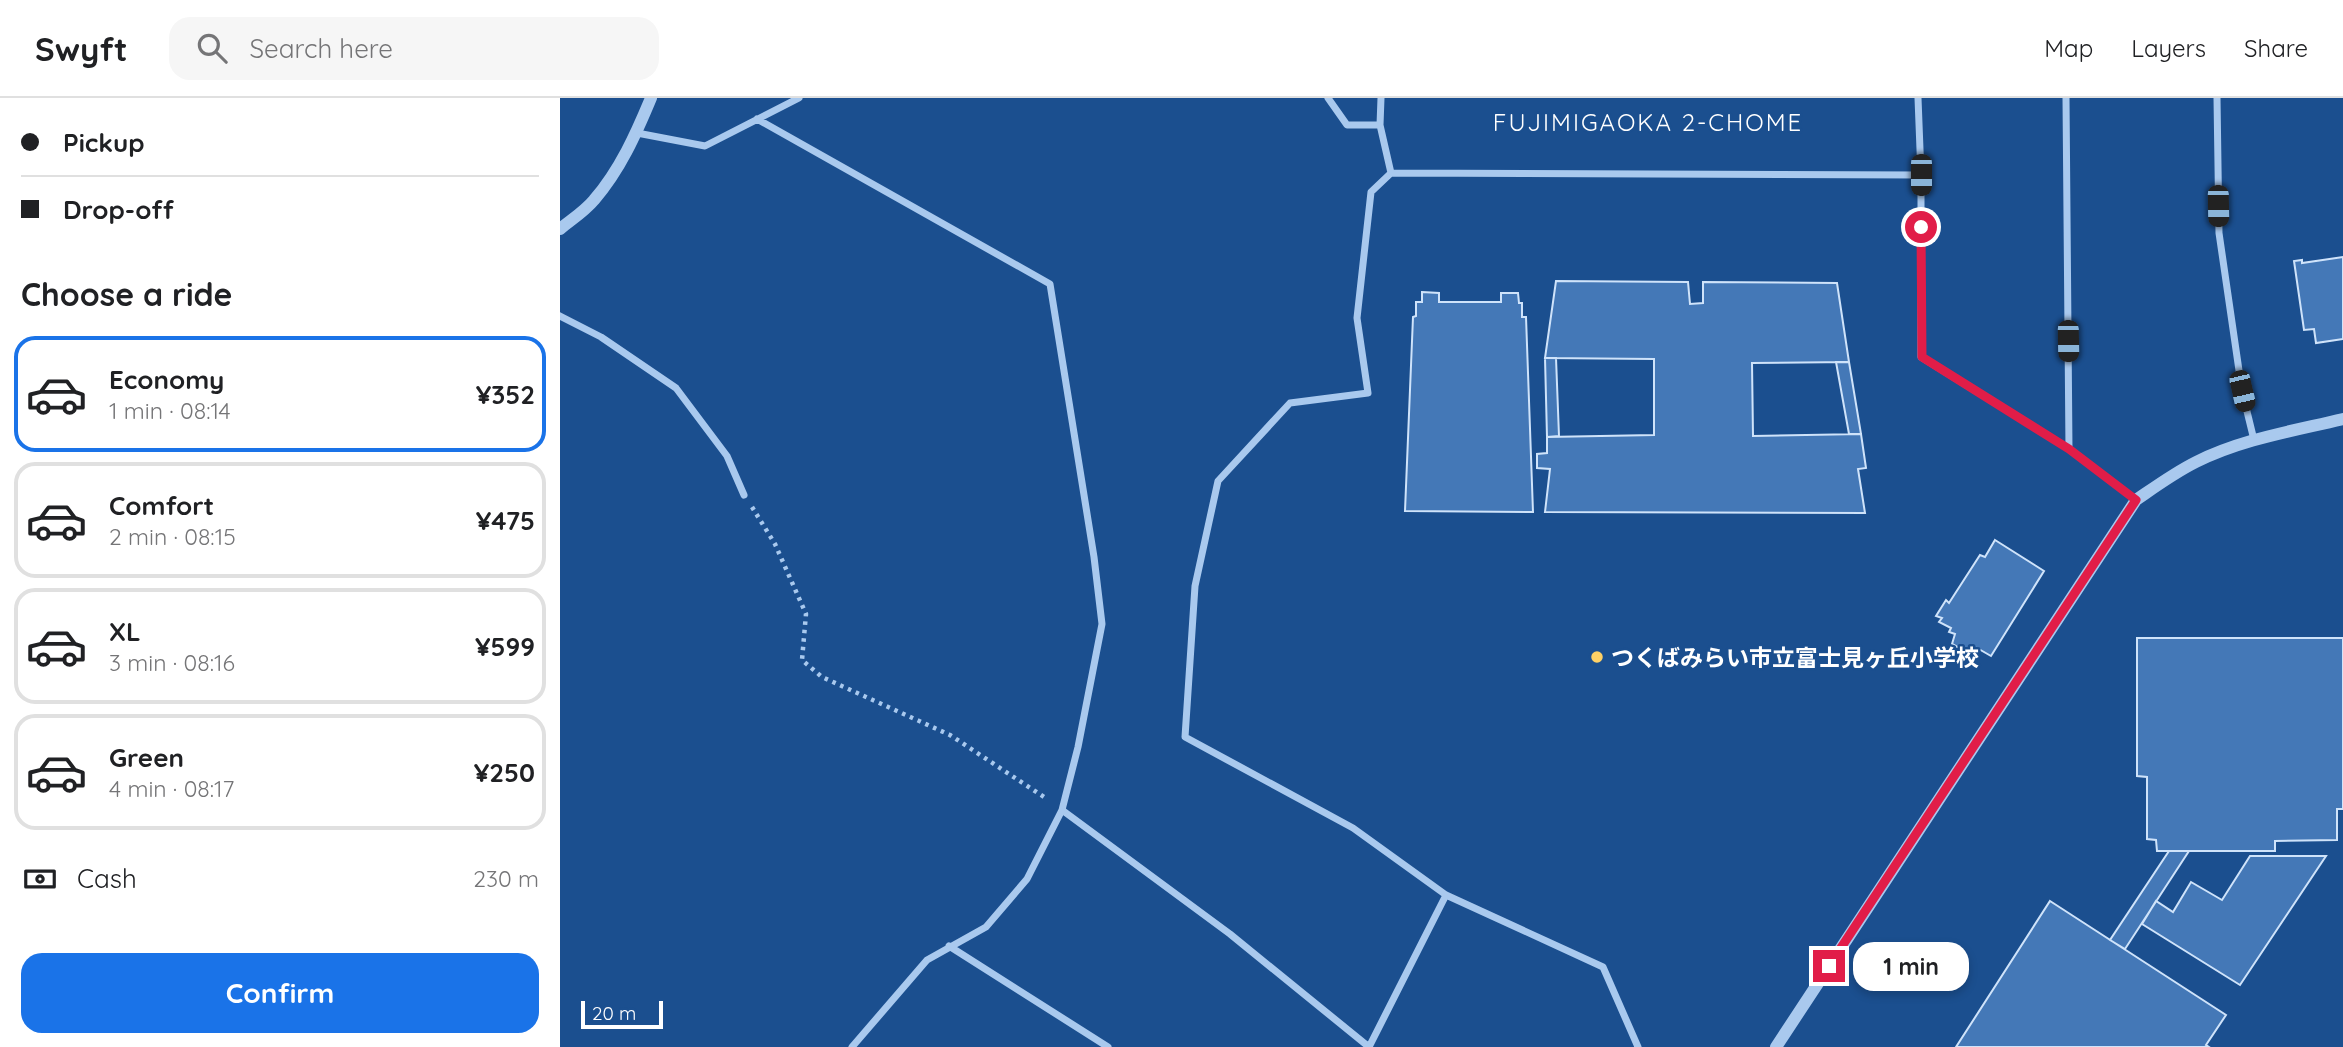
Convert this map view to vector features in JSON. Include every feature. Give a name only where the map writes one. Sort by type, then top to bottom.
[{"type":"street","points":[[560,229],[593,202],[620,164],[637,133],[651,98]]},
{"type":"street","points":[[637,133],[705,146],[799,98]]},
{"type":"street","points":[[1328,98],[1347,125],[1380,125]]},
{"type":"street","points":[[1381,98],[1380,125],[1391,173]]},
{"type":"street","points":[[1918,98],[1922,357],[2069,449],[2136,500]]},
{"type":"street","points":[[2066,98],[2069,449]]},
{"type":"street","points":[[2217,98],[2219,233],[2242,391],[2254,440]]},
{"type":"street","points":[[757,119],[1050,284],[1094,557],[1102,624],[1078,747],[1062,810],[1027,879],[986,927],[926,960],[852,1047]]},
{"type":"street","points":[[1638,1047],[1603,967],[1446,895],[1353,828],[1185,737],[1195,586],[1217,481],[1290,403],[1368,393],[1357,318],[1371,192],[1391,173],[1921,175]]},
{"type":"street","points":[[560,316],[601,337],[676,388],[727,456],[744,495]]},
{"type":"street","points":[[1776,1047],[2136,500],[2163,480],[2195,462],[2254,440],[2343,419]]},
{"type":"street","points":[[1062,810],[1230,934],[1369,1047],[1446,895]]},
{"type":"street","points":[[949,946],[1108,1047]]},
{"type":"path","points":[[744,495],[775,544],[806,614],[802,660],[822,677],[950,735],[1062,810]]},
{"type":"building","points":[[2343,257],[2343,339],[2316,343],[2314,329],[2304,330],[2294,261],[2302,260],[2302,263]]},
{"type":"building","points":[[1556,281],[1688,282],[1690,304],[1703,303],[1703,282],[1837,283],[1849,362],[1752,363],[1753,436],[1861,434],[1866,468],[1858,469],[1865,513],[1545,512],[1550,469],[1537,468],[1537,454],[1547,453],[1547,437],[1654,435],[1654,359],[1545,358]]},
{"type":"building","points":[[1422,292],[1439,293],[1439,302],[1501,302],[1501,293],[1518,293],[1519,303],[1522,303],[1522,317],[1526,317],[1533,512],[1405,511],[1413,317],[1416,316],[1416,302],[1422,302]]},
{"type":"building","points":[[1545,358],[1556,358],[1559,436],[1547,437]]},
{"type":"building","points":[[1836,362],[1849,362],[1861,434],[1849,434]]},
{"type":"building","points":[[1995,540],[2044,571],[1991,656],[1977,648],[1972,655],[1952,644],[1955,634],[1949,632],[1951,628],[1939,622],[1942,618],[1936,616],[1946,600],[1949,603],[1980,555],[1985,557]]},
{"type":"building","points":[[2137,638],[2343,638],[2343,809],[2337,809],[2337,840],[2275,841],[2275,851],[2157,851],[2156,840],[2147,839],[2147,777],[2137,776]]},
{"type":"building","points":[[2169,851],[2189,851],[2125,949],[2110,940]]},
{"type":"building","points":[[2250,856],[2326,856],[2240,985],[2142,924],[2156,901],[2173,912],[2191,882],[2222,900]]},
{"type":"building","points":[[2050,901],[2226,1015],[2206,1045],[2209,1047],[1956,1047]]},
{"type":"place","name":"つくばみらい市立富士見ヶ丘小学校","points":[[1597,657]]},
{"type":"district","name":"FUJIMIGAOKA 2-CHOME","points":[[1648,122]]},
{"type":"route","points":[[1829,966],[2136,500],[2069,449],[1922,357],[1921,227]]}]
